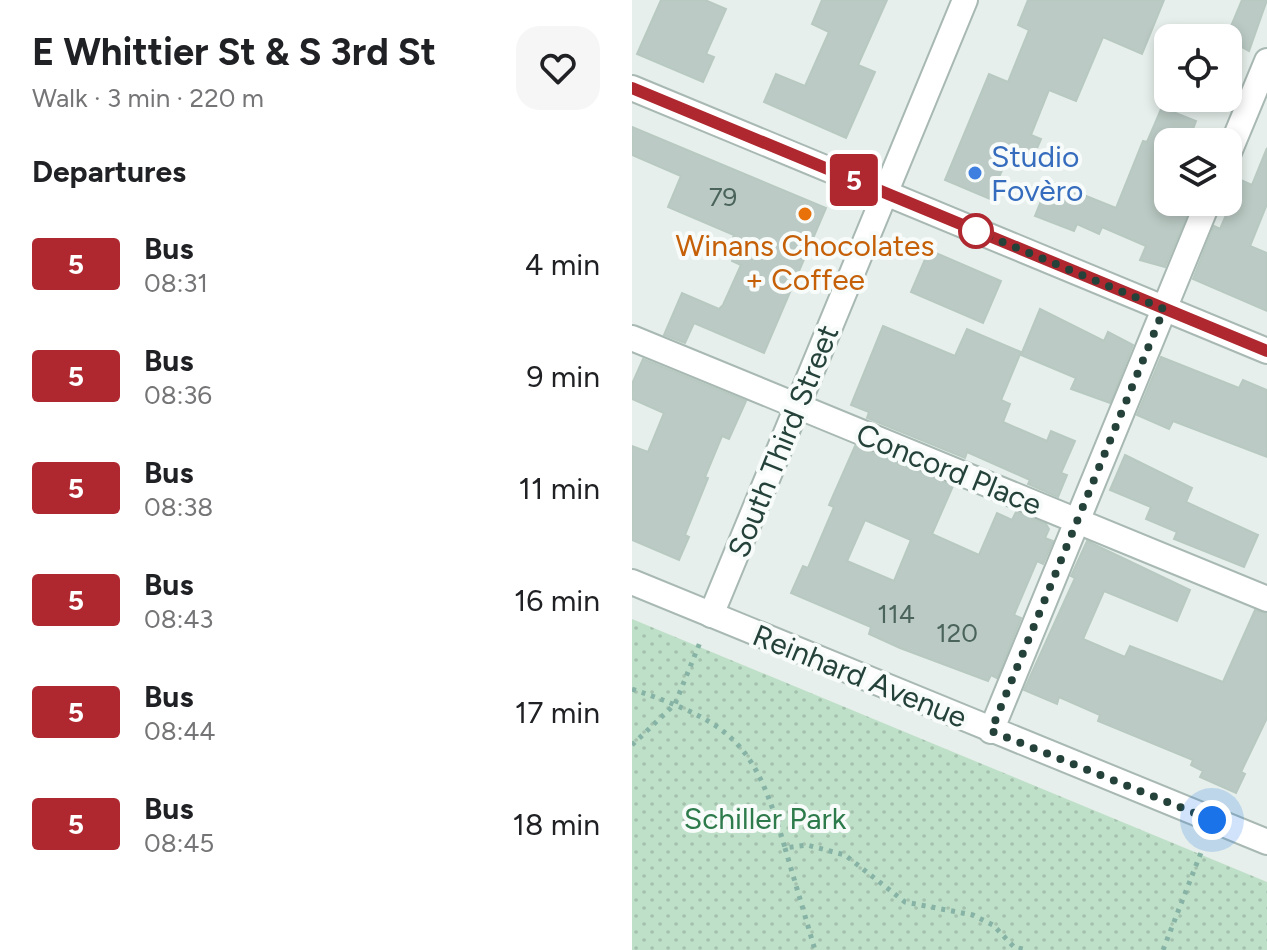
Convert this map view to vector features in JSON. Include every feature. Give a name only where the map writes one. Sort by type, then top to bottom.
[{"type":"street","name":"South Third Street","points":[[711,615],[965,0]]},
{"type":"street","points":[[1239,128],[1267,61]]},
{"type":"street","points":[[632,88],[1267,351]]},
{"type":"street","points":[[991,731],[1202,216]]},
{"type":"street","name":"Concord Place","points":[[632,338],[1267,599]]},
{"type":"street","name":"Reinhard Avenue","points":[[632,582],[1267,842]]},
{"type":"path","points":[[632,745],[675,704],[701,640]]},
{"type":"path","points":[[632,689],[709,719],[737,743],[758,770],[815,950]]},
{"type":"path","points":[[785,848],[807,845],[845,855],[905,902],[973,915],[993,925],[1014,947],[1027,950]]},
{"type":"path","points":[[1163,950],[1202,850]]},
{"type":"green space","name":"Schiller Park","points":[[632,619],[1267,882],[1267,950],[632,950]]},
{"type":"building","points":[[661,0],[705,0],[726,9],[706,54],[714,57],[703,82],[637,54]]},
{"type":"building","points":[[822,0],[887,0],[858,65],[875,72],[846,138],[764,102],[776,74],[805,86],[829,32],[812,24]]},
{"type":"building","points":[[1028,0],[1164,0],[1142,54],[1103,37],[1076,101],[1049,90],[1031,135],[1041,139],[1032,160],[1010,151],[990,199],[945,180],[989,74],[1008,82],[1029,30],[1018,25]]},
{"type":"building","points":[[1242,0],[1267,0],[1249,51],[1242,47],[1242,24],[1232,24]]},
{"type":"building","points":[[1160,112],[1173,112],[1196,121],[1193,128],[1154,128],[1154,216],[1187,216],[1165,267],[1140,260],[1146,246],[1102,227],[1099,234],[1077,224],[1074,231],[1035,216],[1049,181],[1116,208],[1143,141],[1147,142]]},
{"type":"building","points":[[632,127],[826,208],[764,353],[694,323],[685,343],[664,335],[682,293],[719,309],[723,305],[741,265],[732,261],[740,243],[732,240],[734,235],[668,207],[681,176],[632,155]]},
{"type":"building","points":[[1267,148],[1267,204],[1250,246],[1267,253],[1267,311],[1193,279],[1214,226],[1220,229],[1226,216],[1242,216],[1242,180],[1252,185]]},
{"type":"building","points":[[929,250],[1001,281],[983,323],[911,292]]},
{"type":"building","points":[[1040,309],[1104,341],[1108,332],[1133,345],[1110,403],[1071,389],[1076,378],[1021,355]]},
{"type":"building","points":[[883,326],[955,356],[967,329],[1021,352],[1001,400],[1010,404],[1003,422],[1047,441],[1051,431],[1075,441],[1061,473],[1067,475],[1058,497],[1028,484],[1030,480],[967,452],[965,458],[867,418],[869,412],[851,405]]},
{"type":"building","points":[[1161,357],[1239,388],[1243,380],[1267,390],[1267,457],[1173,421],[1169,429],[1137,415]]},
{"type":"building","points":[[643,359],[746,401],[729,439],[722,436],[705,477],[708,478],[685,535],[689,537],[679,560],[632,540],[632,446],[648,452],[664,413],[632,399],[632,384]]},
{"type":"building","points":[[855,446],[953,486],[932,534],[979,555],[997,513],[1012,520],[1016,512],[1046,524],[1049,529],[1045,538],[1053,541],[1043,564],[1037,561],[1014,615],[1021,618],[997,678],[991,675],[988,681],[900,648],[869,634],[871,627],[791,593],[803,566],[808,568],[834,507],[829,505]],"holes":[[[865,520],[911,540],[894,581],[847,561]]]},
{"type":"building","points":[[1125,455],[1192,488],[1186,502],[1258,535],[1244,567],[1174,539],[1177,532],[1146,519],[1151,507],[1110,490]]},
{"type":"building","points":[[1087,541],[1190,590],[1177,621],[1104,591],[1083,639],[1125,657],[1130,646],[1223,682],[1255,610],[1267,614],[1267,718],[1241,772],[1245,774],[1236,793],[1200,777],[1203,771],[1191,765],[1193,760],[1098,721],[1100,715],[1059,697],[1057,704],[1024,690],[1075,578],[1071,576]]},
{"type":"bus line","name":"5","points":[[632,88],[1267,351]]},
{"type":"place","name":"Studio Fovèro","points":[[975,173]]},
{"type":"place","name":"Winans Chocolates + Coffee","points":[[805,214]]},
{"type":"route","points":[[976,231],[1164,309],[991,731],[1212,820]]}]
